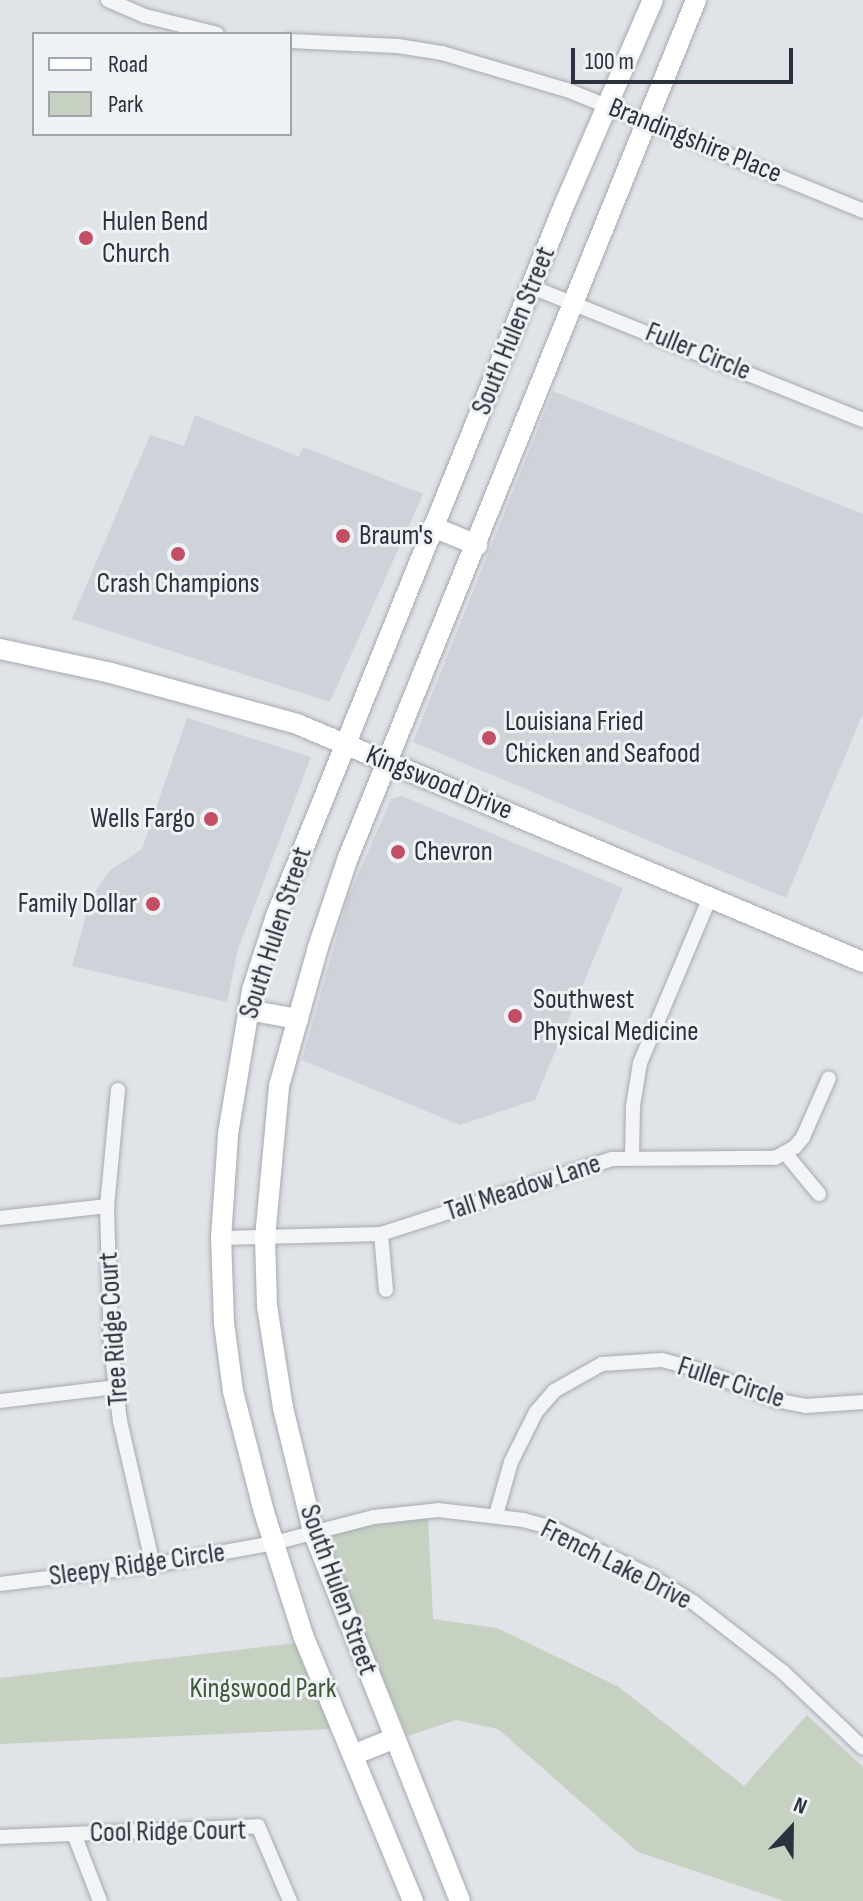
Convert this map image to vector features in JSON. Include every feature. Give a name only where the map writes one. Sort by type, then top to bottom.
[{"type":"main road","name":"South Hulen Street","points":[[413,1901],[303,1635],[274,1543],[233,1391],[224,1323],[221,1238],[228,1134],[248,1010],[276,916],[433,527],[653,0]]},
{"type":"main road","name":"South Hulen Street","points":[[460,1901],[313,1531],[281,1394],[267,1306],[265,1238],[279,1086],[347,861],[696,0]]},
{"type":"main road","points":[[433,527],[477,545]]},
{"type":"main road","name":"Kingswood Drive","points":[[0,649],[111,673],[297,724],[863,962]]},
{"type":"main road","points":[[248,1010],[298,1019]]},
{"type":"main road","points":[[353,1755],[395,1738]]},
{"type":"street","points":[[108,0],[145,16],[209,32]]},
{"type":"street","name":"Brandingshire Place","points":[[292,41],[398,46],[442,53],[567,90],[863,211]]},
{"type":"street","name":"Fuller Circle","points":[[532,287],[863,420]]},
{"type":"street","points":[[632,1158],[633,1106],[640,1063],[710,897]]},
{"type":"street","points":[[819,1194],[786,1154],[803,1137],[829,1078]]},
{"type":"street","name":"Tree Ridge Court","points":[[118,1090],[107,1206],[111,1346],[116,1387],[153,1565]]},
{"type":"street","name":"Tall Meadow Lane","points":[[221,1238],[381,1234],[578,1167],[632,1158],[764,1160],[786,1154]]},
{"type":"street","points":[[0,1218],[107,1206]]},
{"type":"street","points":[[381,1234],[386,1290]]},
{"type":"street","name":"Fuller Circle","points":[[496,1515],[511,1462],[536,1412],[554,1391],[602,1364],[662,1360],[696,1369],[780,1401],[806,1406],[863,1402]]},
{"type":"street","points":[[0,1401],[116,1387]]},
{"type":"street","name":"French Lake Drive","points":[[274,1543],[374,1517],[438,1510],[496,1515],[552,1528],[654,1578],[693,1602],[783,1672],[863,1748]]},
{"type":"street","name":"Sleepy Ridge Circle","points":[[0,1584],[153,1565],[274,1543]]},
{"type":"street","name":"Cool Ridge Court","points":[[0,1837],[258,1826],[290,1901]]},
{"type":"street","points":[[74,1834],[100,1901]]},
{"type":"shaded area","points":[[553,391],[863,514],[863,713],[786,898],[413,742]]},
{"type":"shaded area","points":[[195,415],[299,457],[303,447],[423,494],[330,702],[72,619],[150,435],[184,446]]},
{"type":"shaded area","points":[[187,718],[311,757],[238,949],[227,1002],[72,966],[91,898],[109,871],[142,849]]},
{"type":"shaded area","points":[[402,796],[623,888],[535,1100],[460,1125],[302,1060],[347,900],[391,799]]},
{"type":"green space","points":[[428,1517],[433,1619],[497,1628],[619,1687],[744,1786],[807,1715],[863,1767],[863,1901],[784,1901],[638,1852],[498,1729],[456,1720],[407,1736],[328,1545],[334,1532]]},
{"type":"green space","name":"Kingswood Park","points":[[296,1643],[331,1729],[0,1744],[0,1678]]},
{"type":"place","name":"Hulen Bend Church","points":[[86,238]]},
{"type":"place","name":"Braum's","points":[[343,536]]},
{"type":"place","name":"Crash Champions","points":[[178,554]]},
{"type":"place","name":"Louisiana Fried Chicken and Seafood","points":[[489,738]]},
{"type":"place","name":"Wells Fargo","points":[[211,819]]},
{"type":"place","name":"Chevron","points":[[398,852]]},
{"type":"place","name":"Family Dollar","points":[[153,904]]},
{"type":"place","name":"Southwest Physical Medicine","points":[[515,1016]]}]
